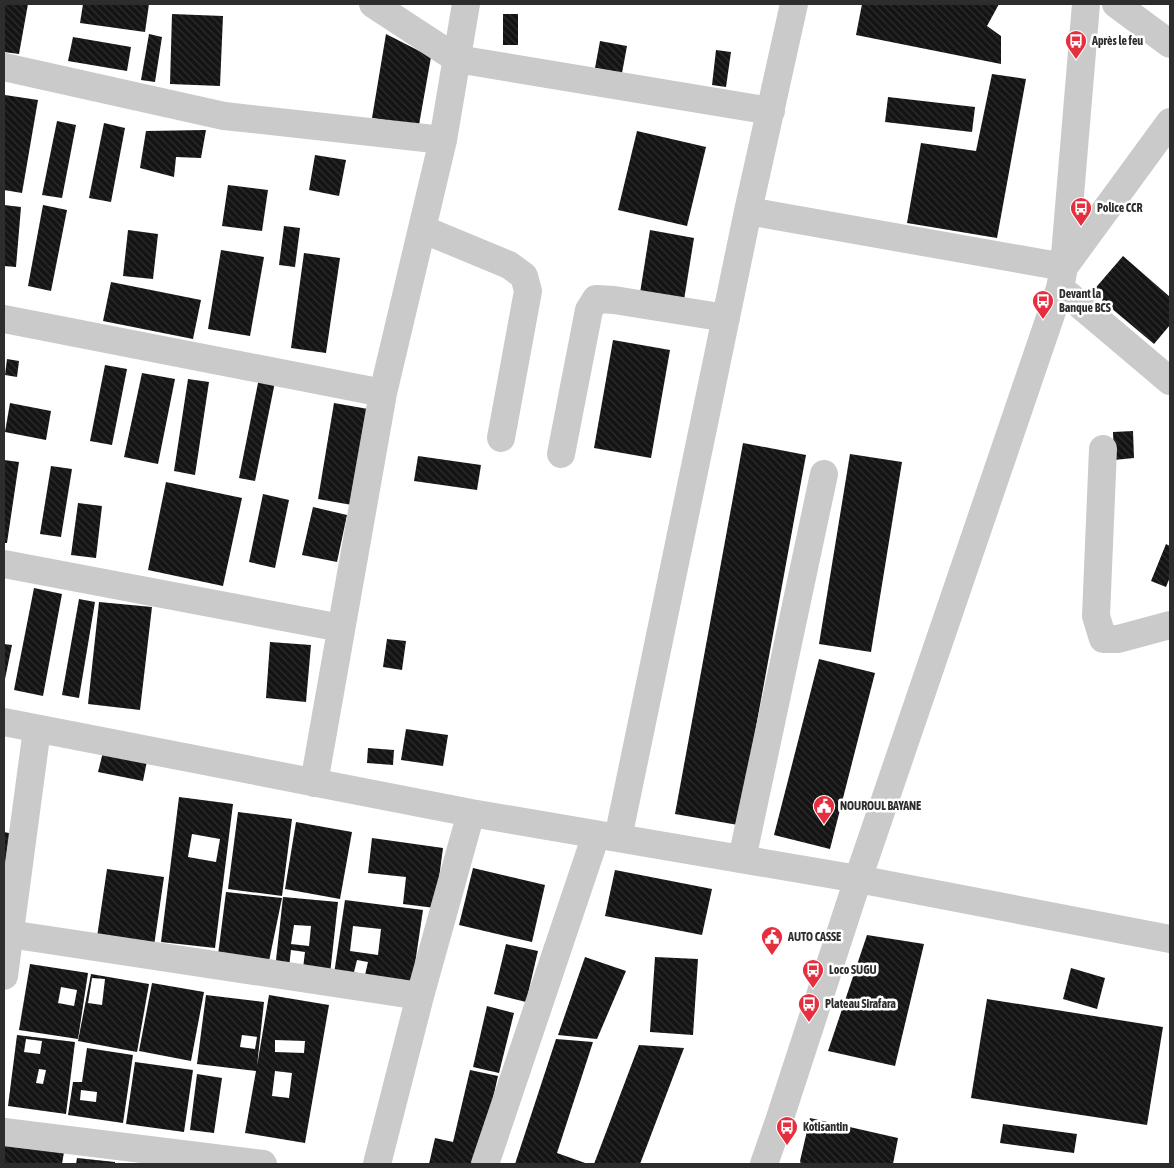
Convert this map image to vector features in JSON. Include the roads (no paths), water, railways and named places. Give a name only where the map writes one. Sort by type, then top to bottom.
[{"type":"street","points":[[374,4],[457,58],[771,111]]},
{"type":"street","points":[[314,783],[383,393],[443,140],[466,4]]},
{"type":"street","points":[[485,1164],[607,836],[726,318],[794,4]]},
{"type":"street","points":[[764,1164],[858,879],[1062,277],[1086,4]]},
{"type":"street","points":[[1116,4],[1170,44]]},
{"type":"street","points":[[4,67],[224,116],[443,140]]},
{"type":"street","points":[[1062,277],[1170,122]]},
{"type":"street","points":[[748,211],[1062,277],[1170,381]]},
{"type":"street","points":[[422,229],[509,265],[524,276],[528,291],[501,438]]},
{"type":"street","points":[[561,454],[589,310],[596,299],[614,300],[726,318]]},
{"type":"street","points":[[4,320],[383,393]]},
{"type":"street","points":[[1104,449],[1096,616],[1103,639],[1118,639],[1170,625]]},
{"type":"street","points":[[742,859],[824,474]]},
{"type":"street","points":[[4,564],[341,628]]},
{"type":"street","points":[[4,722],[471,813],[858,879],[1170,939]]},
{"type":"street","points":[[4,976],[37,729]]},
{"type":"street","points":[[377,1164],[420,996],[471,813]]},
{"type":"street","points":[[9,934],[420,996]]},
{"type":"street","points":[[778,1164],[779,1121]]},
{"type":"street","points":[[4,1132],[129,1156],[263,1164]]},
{"type":"place","name":"Après le feu","points":[[1076,60]]},
{"type":"place","name":"Police CCR","points":[[1081,227]]},
{"type":"place","name":"Devant la Banque BCS","points":[[1043,320]]},
{"type":"place","name":"NOUROUL BAYANE","points":[[824,825]]},
{"type":"place","name":"AUTO CASSE","points":[[772,956]]},
{"type":"place","name":"Loco SUGU","points":[[813,989]]},
{"type":"place","name":"Plateau Sirafara","points":[[809,1023]]},
{"type":"place","name":"Kotisantin","points":[[787,1146]]}]
